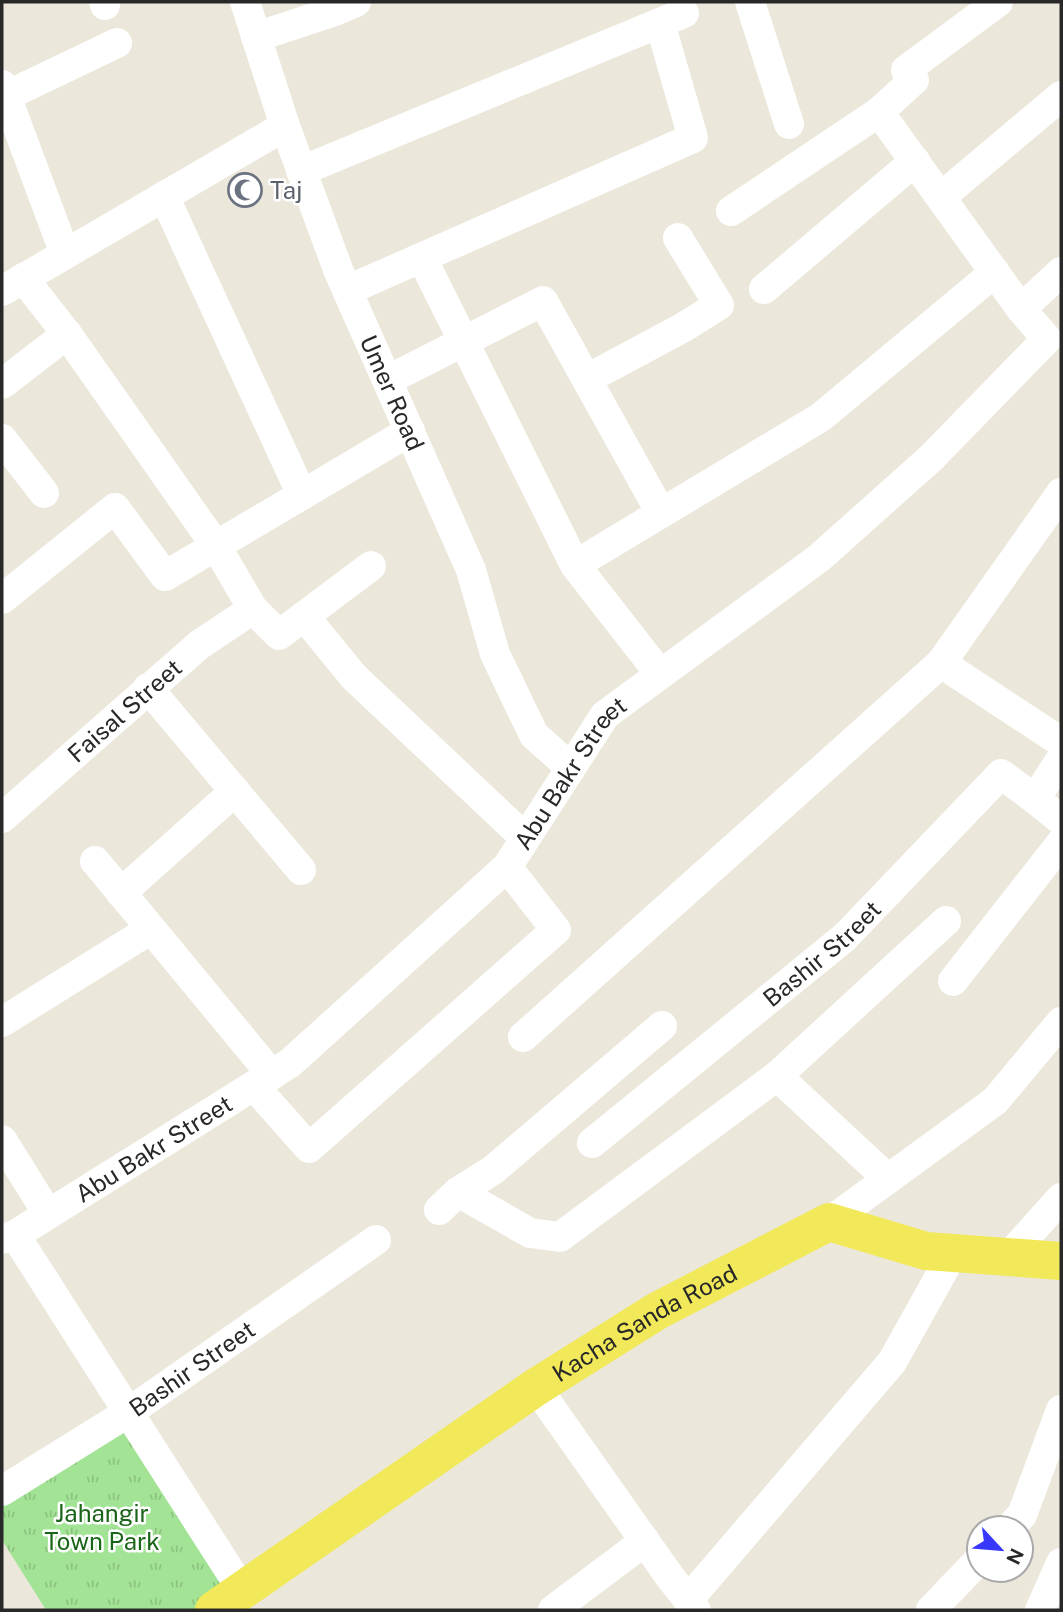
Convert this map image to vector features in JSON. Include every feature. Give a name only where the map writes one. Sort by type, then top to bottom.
[{"type":"main road","points":[[829,1222],[926,1251],[1061,1261]]},
{"type":"main road","name":"Kacha Sanda Road","points":[[228,1600],[536,1387],[657,1311],[829,1222]]},
{"type":"street","name":"Umer Road","points":[[245,2],[301,171],[348,290],[471,570],[495,654],[534,735],[571,768]]},
{"type":"street","points":[[256,37],[356,2]]},
{"type":"street","points":[[750,2],[789,124]]},
{"type":"street","points":[[731,211],[879,111],[914,80],[906,69],[998,2]]},
{"type":"street","points":[[301,171],[672,18],[693,138],[348,290]]},
{"type":"street","points":[[65,254],[4,90],[117,43]]},
{"type":"street","points":[[940,197],[1061,96]]},
{"type":"street","name":"Abu Bakr Street","points":[[9,1237],[290,1063],[506,867],[605,715],[819,558],[1054,344],[1021,309],[879,111]]},
{"type":"street","points":[[285,126],[13,284],[67,334],[216,546],[253,609],[279,635],[371,566]]},
{"type":"street","points":[[764,289],[915,161]]},
{"type":"street","points":[[164,196],[302,495]]},
{"type":"street","points":[[587,379],[719,305],[678,238]]},
{"type":"street","points":[[422,258],[575,565],[660,674]]},
{"type":"street","points":[[575,565],[821,417],[995,272]]},
{"type":"street","points":[[1021,309],[1061,272]]},
{"type":"street","points":[[388,380],[543,301],[661,513]]},
{"type":"street","points":[[2,384],[67,334]]},
{"type":"street","points":[[2,599],[115,508],[165,576],[410,431]]},
{"type":"street","points":[[2,439],[44,494]]},
{"type":"street","points":[[523,1037],[940,663],[1061,493]]},
{"type":"street","name":"Faisal Street","points":[[2,818],[148,688],[200,645],[253,609]]},
{"type":"street","points":[[304,616],[354,677],[525,838]]},
{"type":"street","points":[[940,663],[1061,742]]},
{"type":"street","points":[[148,688],[301,870]]},
{"type":"street","points":[[1061,759],[1035,799],[1061,820]]},
{"type":"street","name":"Bashir Street","points":[[592,1143],[845,937],[1001,774],[1035,799]]},
{"type":"street","points":[[121,893],[235,791]]},
{"type":"street","points":[[953,981],[1061,844]]},
{"type":"street","points":[[95,861],[151,929],[263,1080],[309,1148],[556,930],[506,867]]},
{"type":"street","points":[[662,1026],[493,1170],[449,1201],[530,1233],[559,1237],[777,1076],[946,921]]},
{"type":"street","points":[[2,1022],[151,929]]},
{"type":"street","name":"Kacha Sanda Road","points":[[829,1222],[995,1101],[1061,1022]]},
{"type":"street","points":[[777,1076],[888,1179]]},
{"type":"street","points":[[2,1140],[48,1214]]},
{"type":"street","points":[[1008,1257],[1061,1198]]},
{"type":"street","points":[[9,1237],[129,1412],[228,1600]]},
{"type":"street","name":"Bashir Street","points":[[2,1491],[129,1412],[376,1240]]},
{"type":"street","points":[[536,1387],[692,1605],[892,1362],[953,1253]]},
{"type":"street","points":[[1022,1514],[1061,1410]]},
{"type":"street","points":[[554,1610],[645,1541]]},
{"type":"street","points":[[1040,1610],[1061,1563]]},
{"type":"street","points":[[931,1610],[965,1575]]},
{"type":"green space","name":"Jahangir Town Park","points":[[129,1412],[242,1590],[214,1610],[46,1610],[2,1540],[2,1492]]},
{"type":"place","name":"Taj","points":[[245,190]]}]
